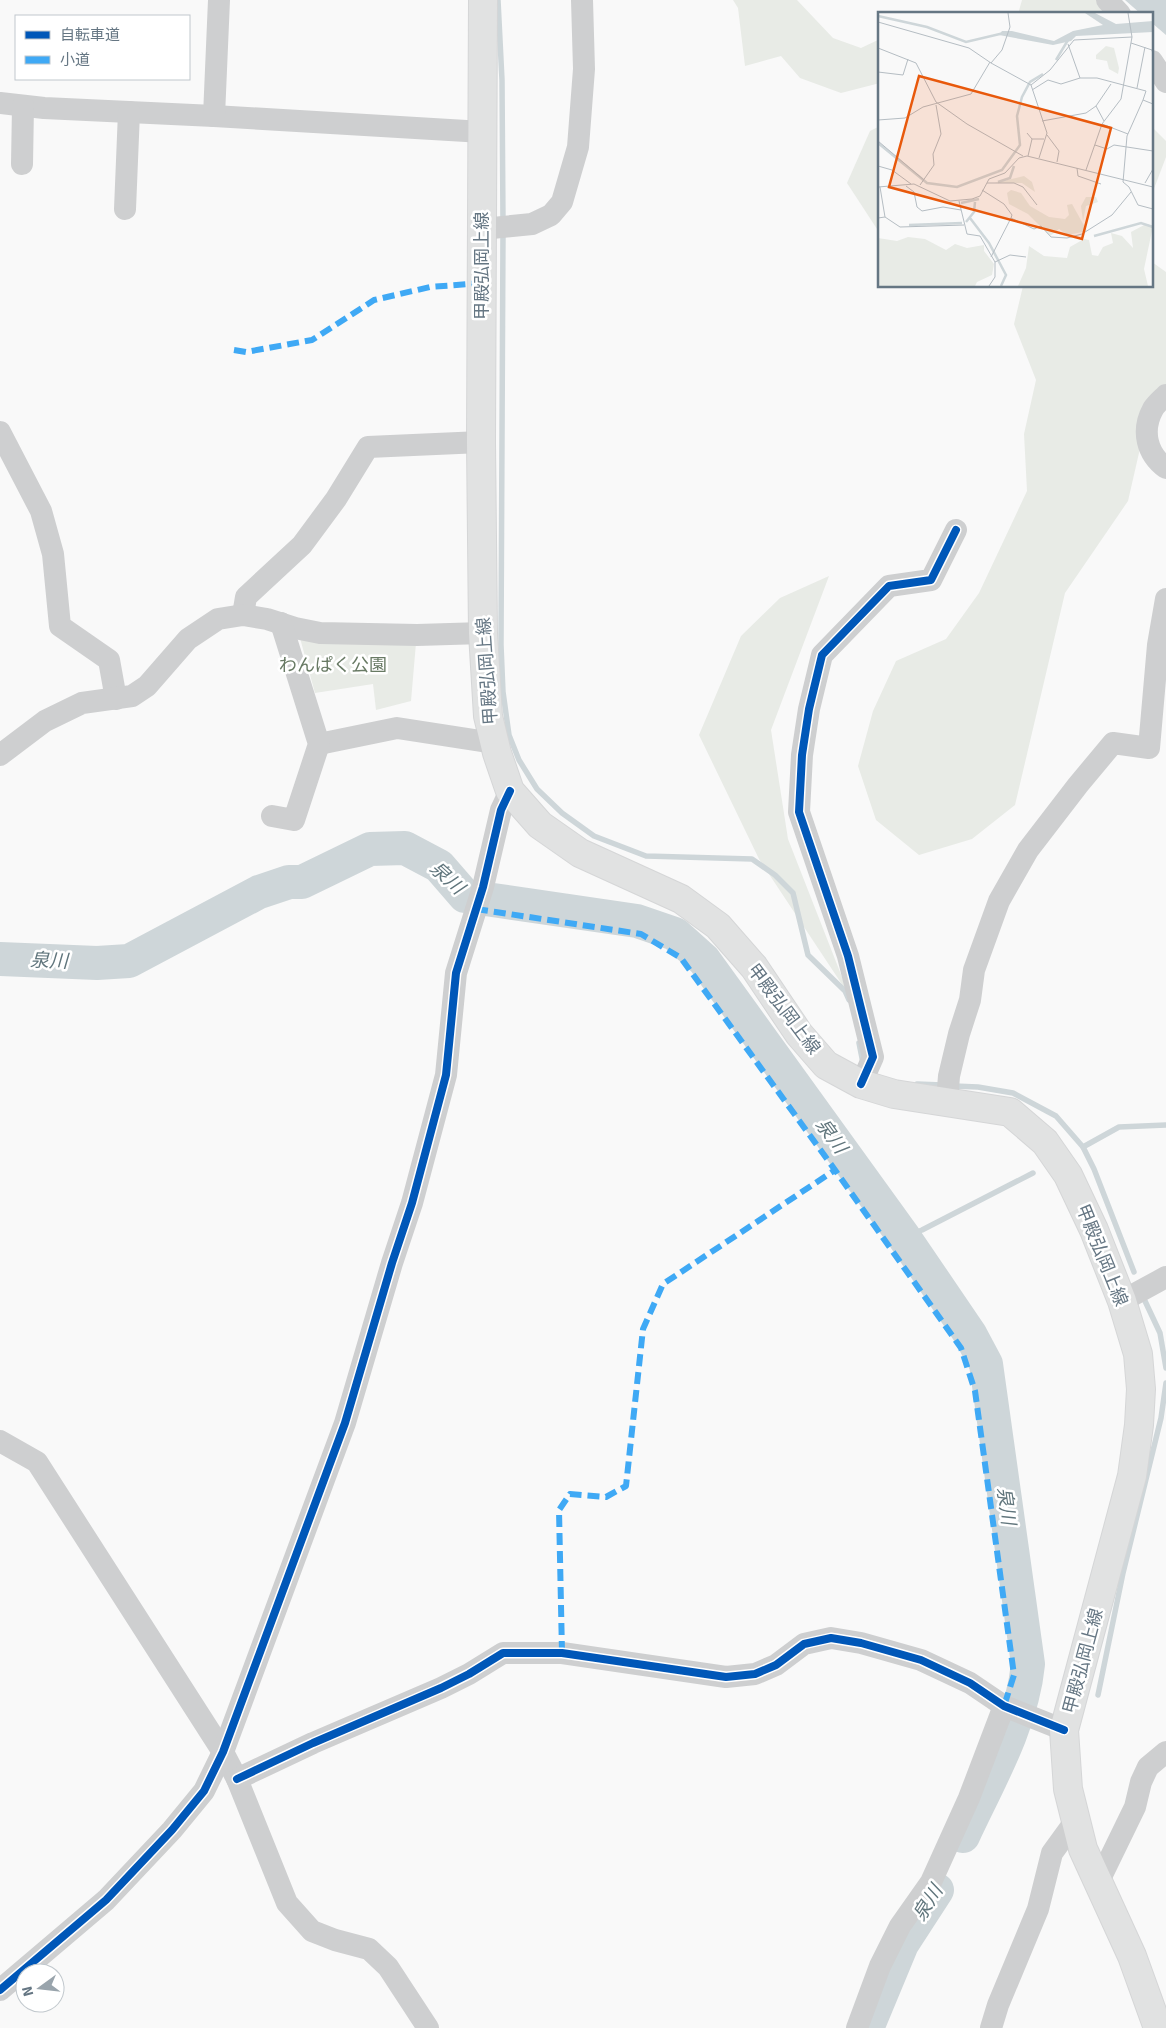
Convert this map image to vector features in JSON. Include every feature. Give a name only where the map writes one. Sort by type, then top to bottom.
[{"type":"main road","name":"甲殿弘岡上線","points":[[483,0],[483,132],[492,228],[481,442],[482,633],[488,716],[494,743],[510,791],[540,825],[580,853],[681,899],[718,926],[754,967],[799,1034],[826,1065],[861,1084],[894,1094],[948,1089],[1010,1112],[1045,1142],[1068,1175],[1094,1230],[1122,1301],[1138,1354],[1141,1389],[1139,1425],[1132,1476],[1064,1730],[1068,1789],[1083,1848],[1132,1956],[1158,2028]]},
{"type":"street","points":[[214,116],[219,0]]},
{"type":"street","points":[[492,228],[532,224],[551,215],[562,202],[578,147],[584,69],[582,0]]},
{"type":"street","points":[[1107,0],[1118,12]]},
{"type":"street","points":[[1154,64],[1166,82]]},
{"type":"street","points":[[0,103],[23,106],[483,132]]},
{"type":"street","points":[[22,164],[23,106]]},
{"type":"street","points":[[125,209],[129,112]]},
{"type":"street","points":[[1166,395],[1153,409],[1147,426],[1147,443],[1156,460],[1166,468]]},
{"type":"street","points":[[0,432],[41,510],[53,554],[60,626],[110,660],[116,699]]},
{"type":"street","points":[[243,615],[246,597],[302,545],[336,499],[368,447],[481,442]]},
{"type":"street","points":[[861,1084],[873,1057],[848,956],[798,812],[802,755],[809,709],[822,655],[889,586],[931,580],[956,530]]},
{"type":"street","points":[[948,1089],[959,1034],[970,1000],[974,970],[999,901],[1028,850],[1113,743],[1157,749],[1158,645],[1166,599]]},
{"type":"street","points":[[0,755],[45,721],[82,703],[132,696],[147,686],[188,639],[218,619],[243,615],[267,619],[320,633],[417,635],[482,633]]},
{"type":"street","points":[[272,816],[294,820],[319,744],[281,623]]},
{"type":"street","points":[[319,744],[397,728],[494,743]]},
{"type":"street","points":[[0,1990],[106,1900],[172,1830],[204,1791],[223,1752],[345,1423],[412,1202],[446,1075],[456,973],[483,887],[501,810],[510,791]]},
{"type":"street","points":[[1122,1301],[1166,1277]]},
{"type":"street","points":[[0,1441],[37,1462],[223,1752],[287,1903],[312,1931],[335,1940],[369,1949],[388,1967],[428,2028]]},
{"type":"street","points":[[236,1779],[441,1688],[469,1674],[503,1653],[562,1653],[726,1677],[755,1674],[776,1665],[804,1644],[831,1638],[861,1643],[921,1660],[970,1683],[1015,1710],[1064,1730]]},
{"type":"street","points":[[857,2028],[880,1966],[900,1926],[931,1882],[969,1798],[1015,1710]]},
{"type":"street","points":[[1098,1883],[1135,1807],[1141,1782],[1148,1767],[1166,1752]]},
{"type":"street","points":[[991,2028],[998,2005],[1038,1909],[1052,1853],[1076,1820]]},
{"type":"green space","points":[[733,0],[797,0],[833,38],[861,48],[878,40],[878,84],[841,93],[800,78],[781,56],[745,66],[738,8]]},
{"type":"green space","points":[[1022,0],[1119,0],[1121,12],[1019,12]]},
{"type":"green space","points":[[878,127],[878,229],[847,183],[870,131]]},
{"type":"green space","points":[[1154,129],[1166,141],[1166,157],[1154,189]]},
{"type":"green space","points":[[1154,263],[1166,272],[1166,385],[1152,396],[1128,501],[1065,593],[1015,805],[972,839],[919,855],[876,820],[858,766],[873,711],[896,661],[946,639],[979,593],[1027,491],[1024,434],[1036,380],[1014,324],[1023,288],[1154,288]]},
{"type":"green space","points":[[829,576],[771,730],[788,839],[849,995],[759,859],[699,735],[741,636],[780,598]]},
{"type":"green space","name":"わんぱく公園","points":[[300,638],[416,643],[411,701],[376,710],[373,684],[315,693]]},
{"type":"shaded area","points":[[1125,0],[1166,0],[1166,35],[1154,25],[1154,12],[1139,12]]},
{"type":"waterway","points":[[498,0],[502,80],[503,223]]},
{"type":"waterway","points":[[503,232],[501,645],[503,692],[509,735],[519,760],[537,789],[562,813],[594,836],[646,856],[752,859],[775,875],[793,893],[808,955],[845,991],[849,1000]]},
{"type":"waterway","name":"泉川","points":[[0,959],[97,963],[129,961],[259,892],[289,882],[302,882],[370,849],[405,848],[439,866],[465,896],[637,921],[675,934],[704,960],[904,1237],[970,1334],[986,1364],[1028,1664],[1025,1687],[1019,1709],[1003,1753],[963,1836]]},
{"type":"waterway","points":[[859,1043],[863,1063]]},
{"type":"waterway","points":[[917,1084],[942,1085]]},
{"type":"waterway","points":[[954,1086],[978,1087],[1013,1093],[1056,1116],[1083,1147],[1094,1169],[1134,1272]]},
{"type":"waterway","points":[[1083,1147],[1119,1127],[1166,1125]]},
{"type":"waterway","points":[[904,1237],[922,1230],[1033,1173]]},
{"type":"waterway","points":[[1145,1301],[1160,1333],[1166,1368]]},
{"type":"waterway","points":[[1098,1695],[1123,1573],[1161,1418],[1166,1383]]},
{"type":"waterway","name":"泉川","points":[[870,2021],[902,1944],[937,1890]]},
{"type":"marked path","points":[[234,350],[246,352],[312,340],[374,300],[430,287],[482,283]]},
{"type":"marked path","points":[[476,909],[641,934],[681,958],[961,1348],[975,1391],[1014,1675],[1004,1706]]},
{"type":"marked path","points":[[562,1653],[559,1510],[570,1494],[606,1497],[626,1486],[643,1329],[663,1284],[835,1170]]},
{"type":"cycle path","points":[[861,1084],[873,1057],[848,956],[799,812],[802,755],[809,709],[822,655],[889,586],[931,580],[956,530]]},
{"type":"cycle path","points":[[0,1990],[106,1900],[172,1830],[204,1791],[223,1752],[345,1423],[392,1263],[412,1203],[446,1075],[456,973],[483,887],[501,810],[510,791]]},
{"type":"cycle path","points":[[237,1779],[313,1743],[441,1688],[469,1674],[503,1653],[562,1653],[726,1677],[755,1674],[776,1665],[804,1644],[831,1638],[861,1643],[921,1660],[970,1683],[1004,1706],[1064,1730]]}]
